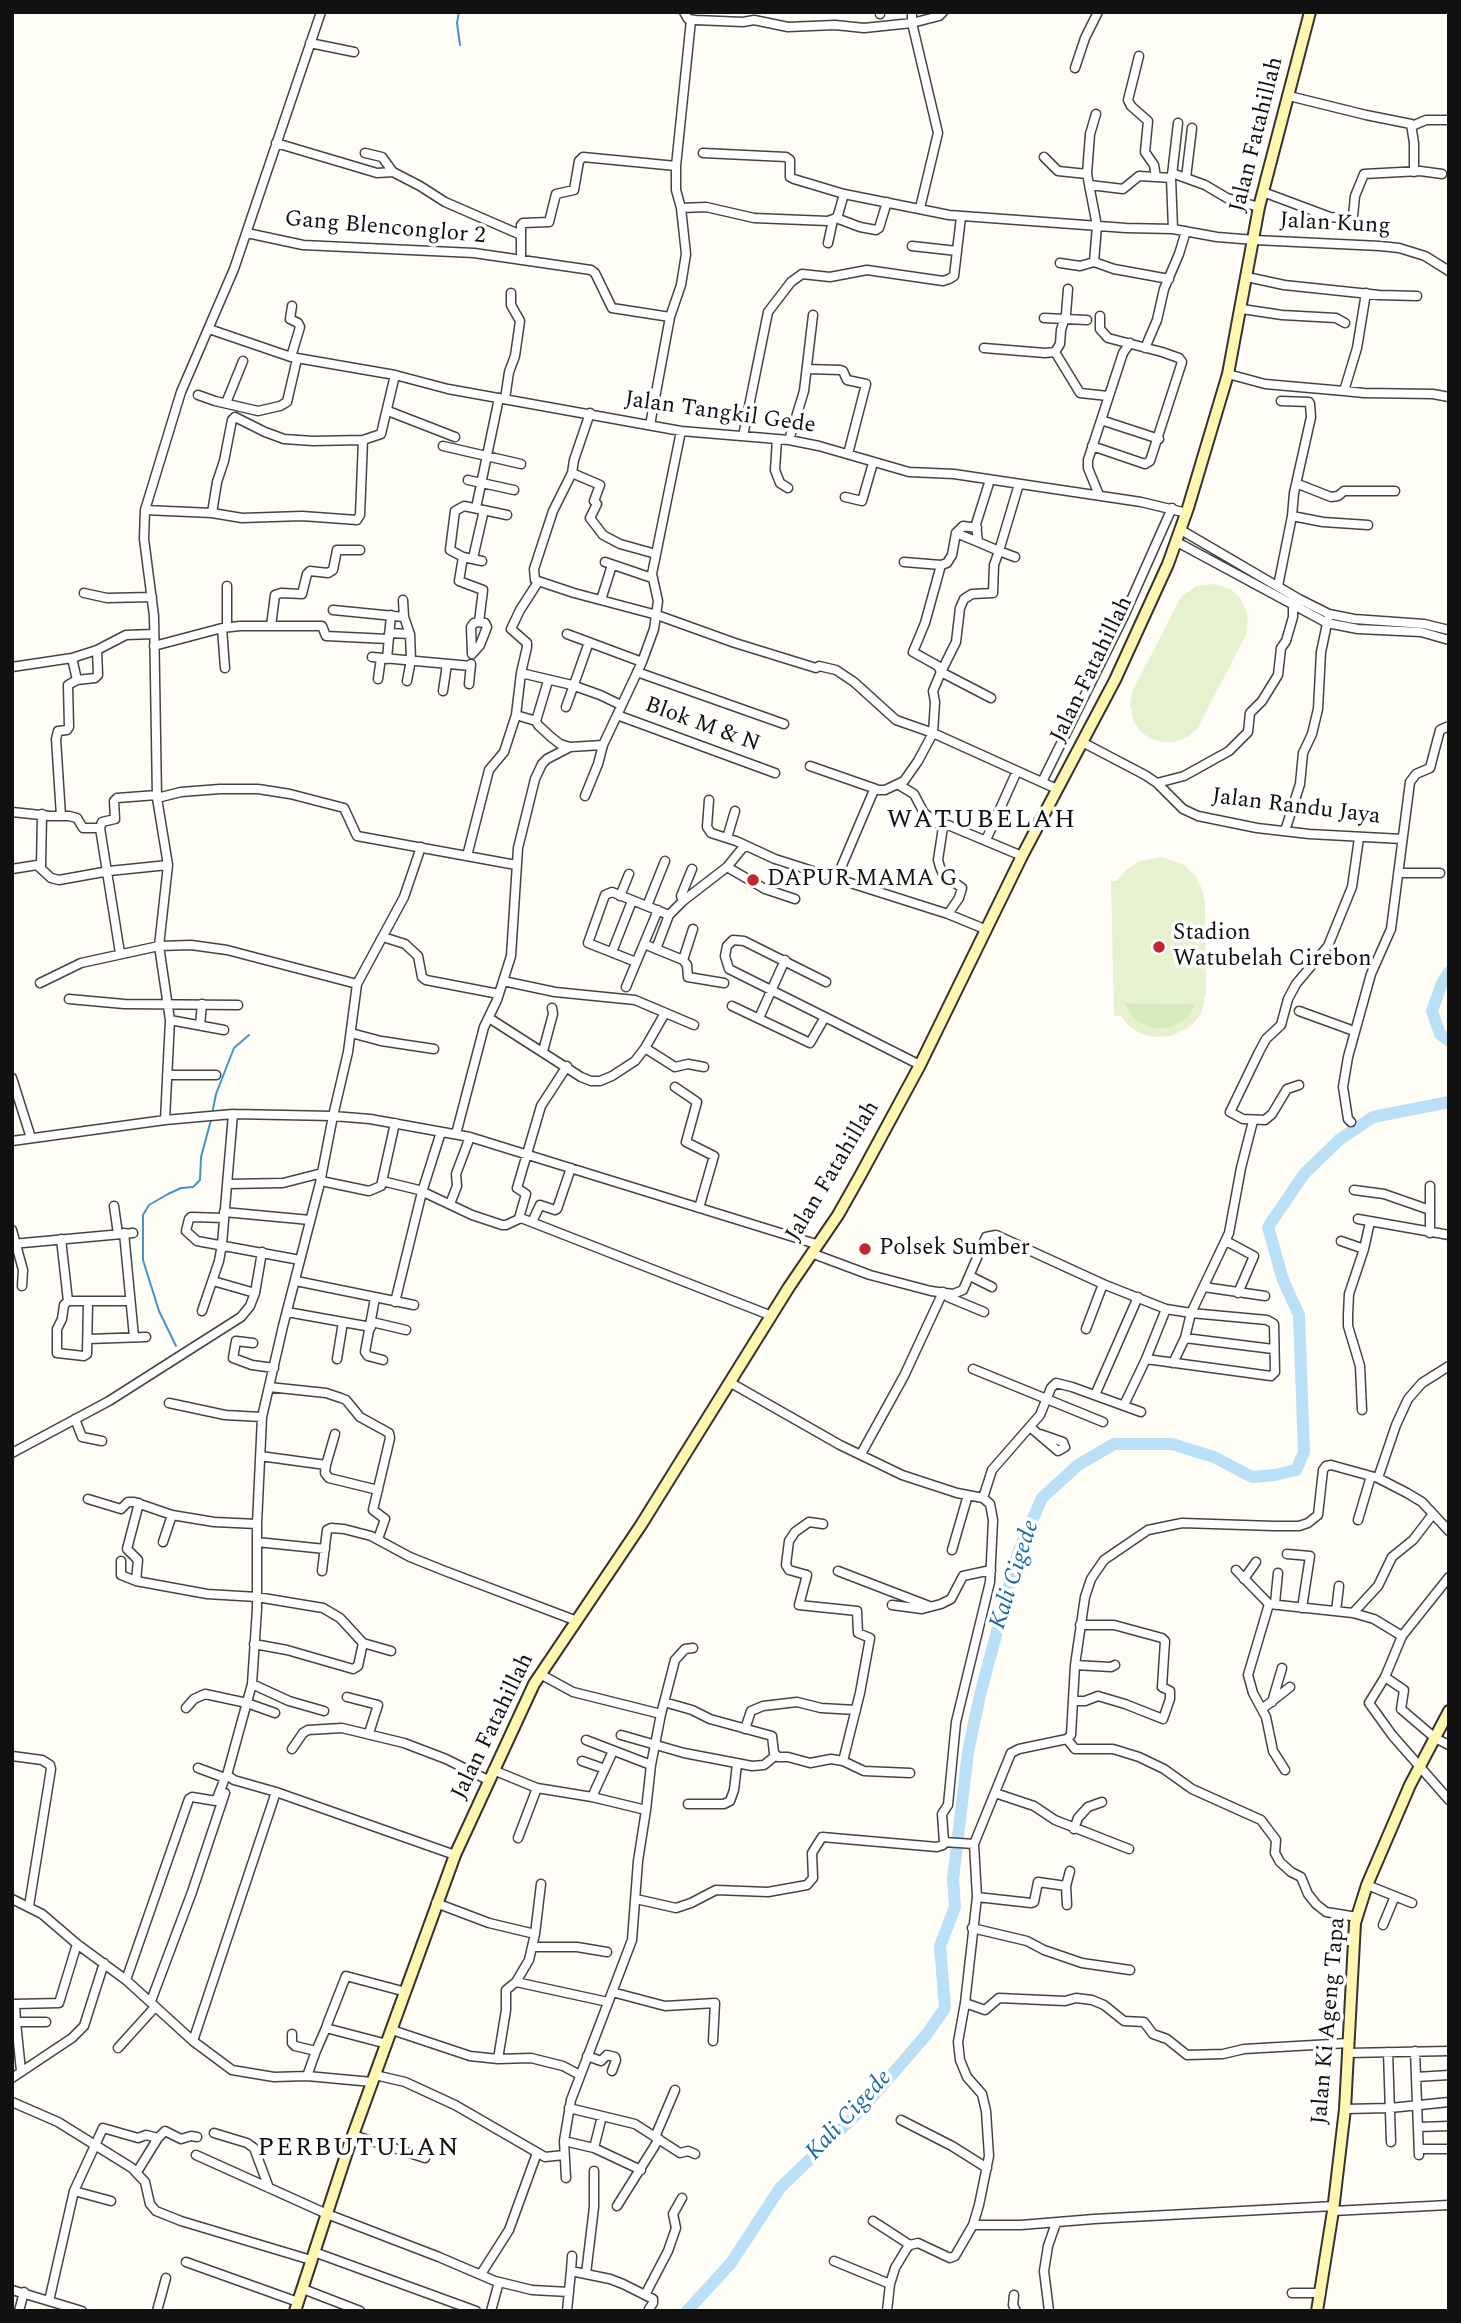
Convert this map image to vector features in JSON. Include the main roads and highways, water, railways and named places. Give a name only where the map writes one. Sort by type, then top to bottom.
[{"type":"waterway","points":[[459,12],[457,23],[460,45]]},
{"type":"waterway","name":"Kali Cigede","points":[[1449,972],[1432,1011],[1440,1034],[1449,1041]]},
{"type":"waterway","points":[[212,1114],[216,1094],[234,1048],[249,1035]]},
{"type":"waterway","name":"Kali Cigede","points":[[687,2311],[731,2263],[780,2188],[862,2109],[927,2034],[945,2008],[940,1946],[955,1907],[953,1879],[968,1752],[980,1695],[1019,1550],[1042,1498],[1078,1465],[1114,1444],[1172,1444],[1214,1457],[1252,1477],[1296,1470],[1304,1452],[1299,1315],[1283,1280],[1268,1227],[1304,1174],[1339,1140],[1373,1117],[1449,1102]]},
{"type":"waterway","points":[[176,1346],[159,1311],[143,1260],[143,1215],[149,1205],[181,1188],[193,1187],[200,1180],[201,1157],[211,1120]]},
{"type":"place","name":"DAPUR MAMA G","points":[[753,880]]},
{"type":"place","name":"Stadion Watubelah Cirebon","points":[[1159,947]]},
{"type":"place","name":"Polsek Sumber","points":[[865,1249]]},
{"type":"district","name":"WATUBELAH","points":[[982,822]]},
{"type":"district","name":"PERBUTULAN","points":[[359,2150]]}]
